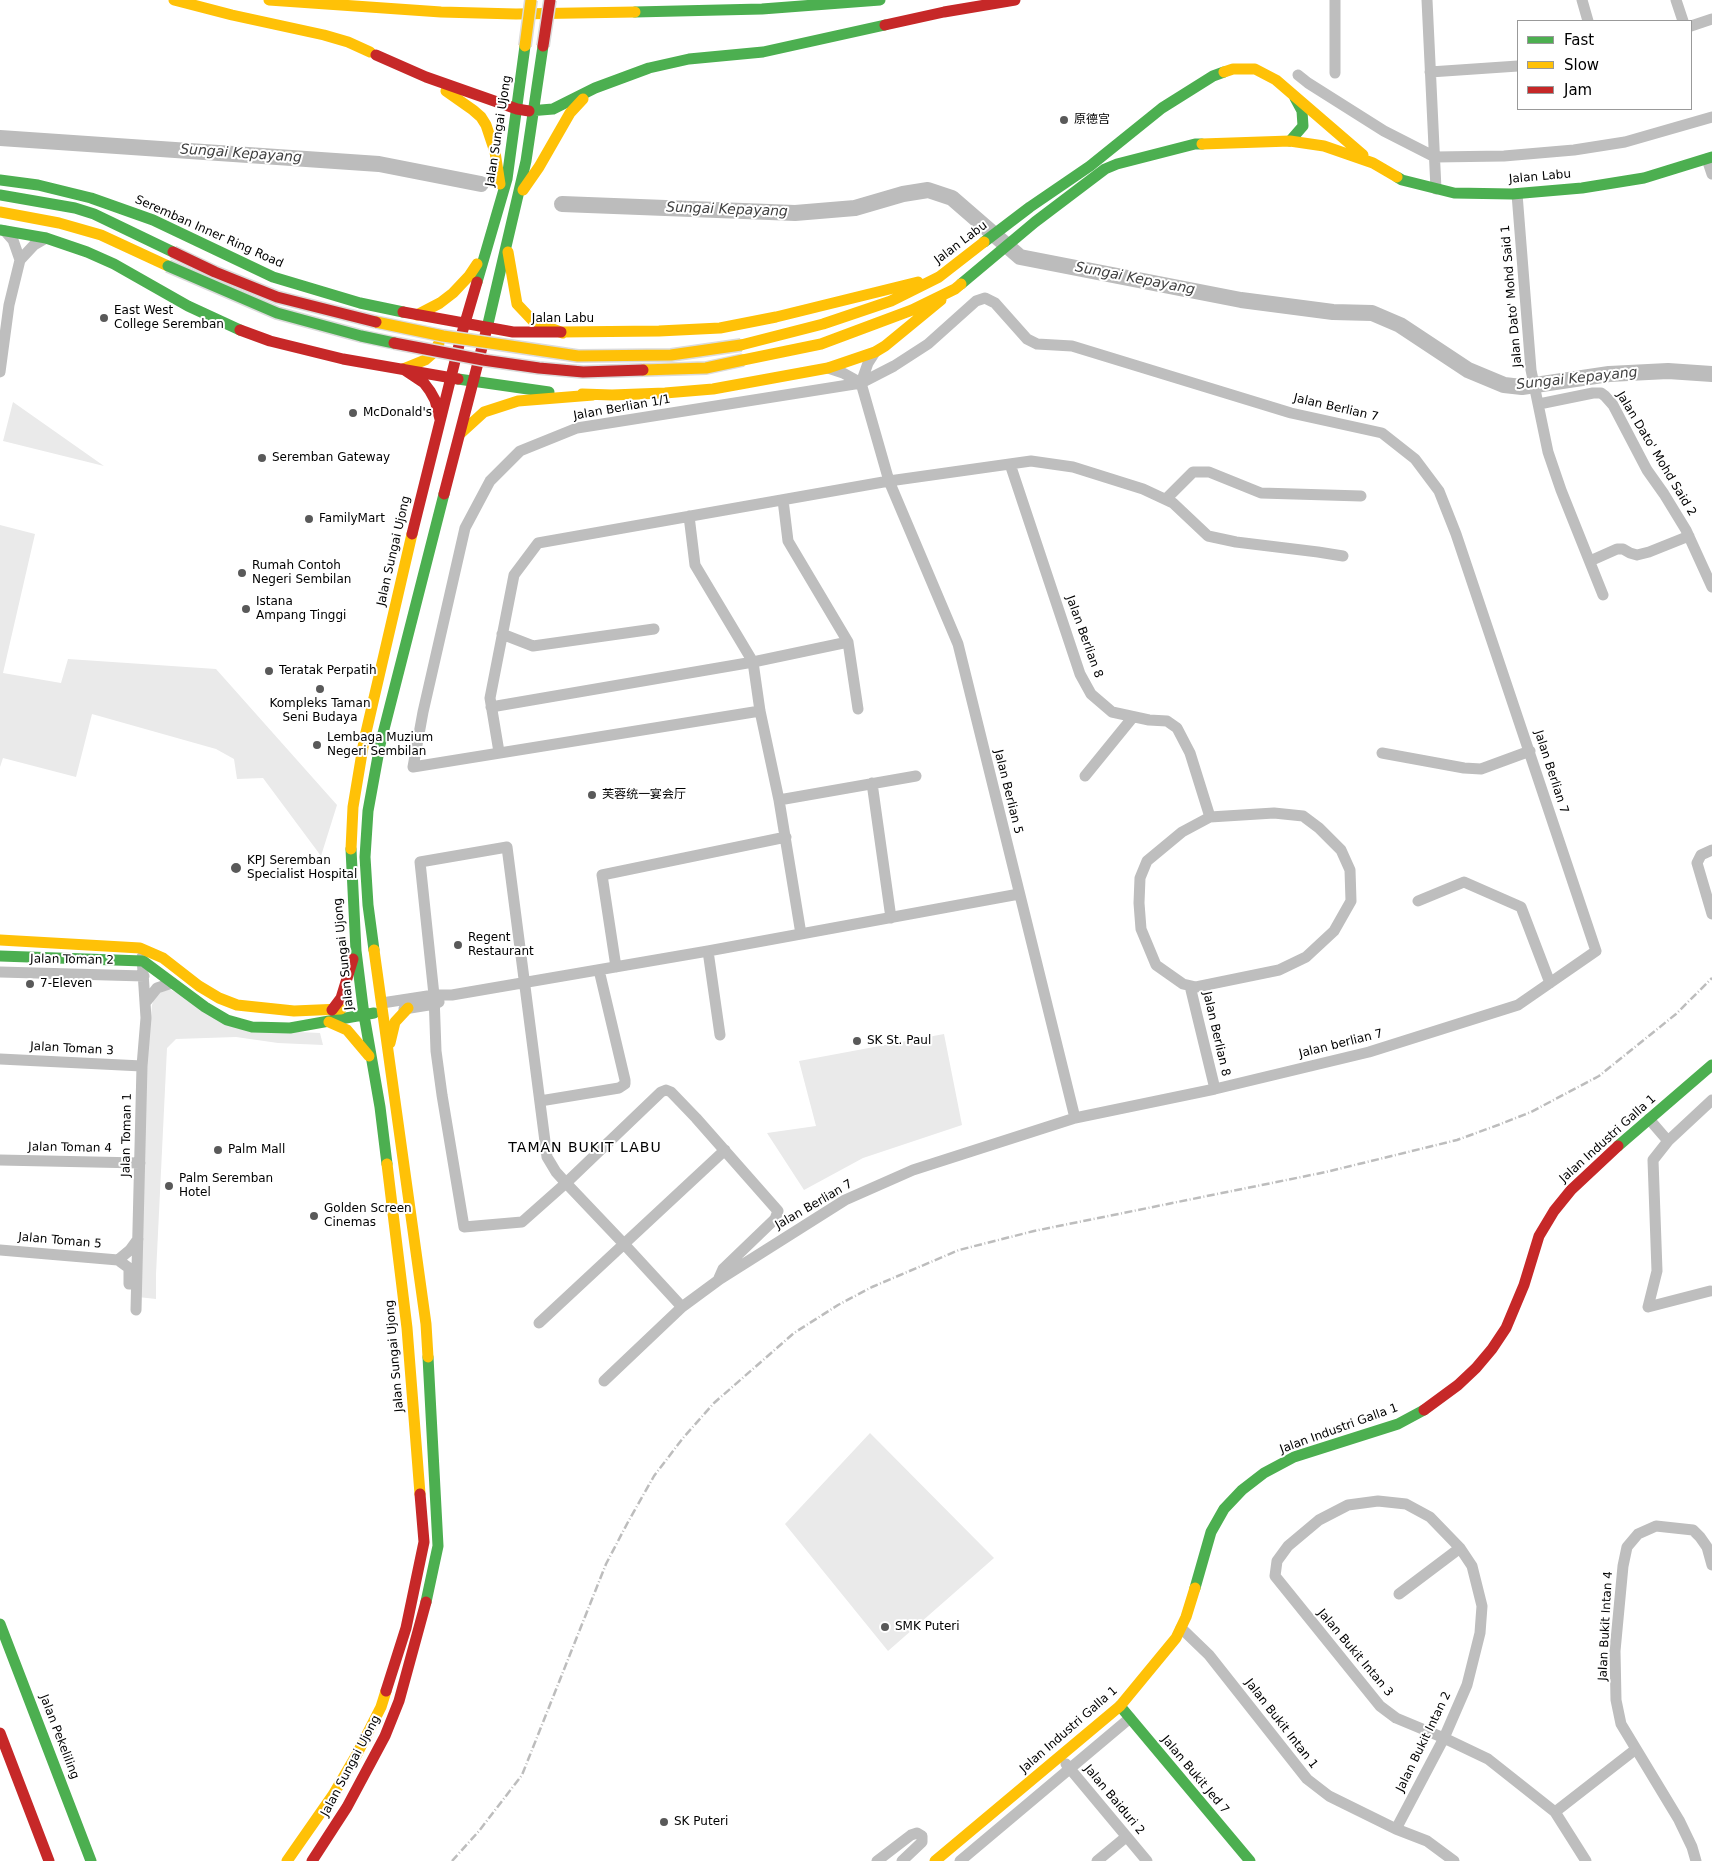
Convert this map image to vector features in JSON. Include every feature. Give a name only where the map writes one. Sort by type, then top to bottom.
[{"type":"main road","points":[[174,0],[348,42],[426,77],[517,110],[533,112],[553,109],[596,88],[649,68],[689,59],[789,48],[944,12],[1016,0]]},
{"type":"main road","points":[[269,0],[431,11],[516,14],[762,9],[880,0]]},
{"type":"main road","name":"Jalan Sungai Ujong","points":[[288,1861],[333,1795],[381,1707],[406,1628],[424,1542],[407,1328],[380,1107],[363,1010],[356,951],[350,860],[353,807],[364,741],[440,421],[503,188],[517,110],[531,0]]},
{"type":"main road","name":"Jalan Sungai Ujong","points":[[312,1861],[359,1785],[385,1736],[399,1701],[425,1606],[438,1546],[426,1324],[368,905],[365,857],[368,811],[380,745],[474,382],[507,236],[520,190],[550,0]]},
{"type":"main road","name":"Jalan Labu","points":[[465,324],[513,332],[541,333],[720,328],[785,315],[939,277],[1030,207],[1090,166],[1162,108],[1213,76],[1233,69],[1255,70],[1276,80],[1373,163],[1402,180],[1454,193],[1517,194],[1582,188],[1644,178],[1710,158]]},
{"type":"main road","points":[[426,77],[481,117],[495,152],[503,188]]},
{"type":"main road","points":[[520,190],[539,167],[570,113],[596,88]]},
{"type":"main road","points":[[1290,141],[1303,126],[1302,111],[1294,95]]},
{"type":"main road","name":"Jalan Labu","points":[[451,378],[535,391],[593,395],[665,393],[713,389],[828,368],[875,352],[896,339],[967,278],[1094,175],[1117,164],[1195,144],[1290,141],[1324,146],[1373,163]]},
{"type":"main road","name":"Seremban Inner Ring Road","points":[[0,180],[38,185],[91,198],[153,220],[273,277],[360,303],[465,324]]},
{"type":"main road","points":[[0,195],[75,208],[94,214],[215,272],[277,297],[367,320],[443,336],[578,356],[671,355],[741,345],[832,322],[890,301],[939,277]]},
{"type":"main road","points":[[0,212],[59,223],[101,235],[207,284],[277,313],[361,336],[483,360],[583,372],[706,368],[821,344],[912,310],[955,289]]},
{"type":"main road","points":[[2,231],[46,238],[87,252],[114,264],[188,306],[243,332],[270,341],[321,354],[451,378]]},
{"type":"main road","points":[[507,236],[513,289],[517,304],[534,322],[563,332]]},
{"type":"main road","points":[[403,369],[425,360],[439,344],[440,337],[435,327],[417,315],[454,293],[485,254]]},
{"type":"main road","points":[[535,391],[520,376],[514,362],[514,354],[515,347],[520,343],[541,333]]},
{"type":"main road","points":[[403,369],[424,383],[430,390],[435,400],[440,421]]},
{"type":"main road","points":[[459,437],[464,429],[484,412],[518,401],[593,395]]},
{"type":"main road","points":[[0,940],[140,948],[163,958],[219,998],[237,1005],[286,1011],[363,1010],[382,1007]]},
{"type":"main road","points":[[332,1010],[343,992],[356,951]]},
{"type":"main road","points":[[0,956],[143,961],[227,1020],[252,1027],[290,1028],[328,1022],[363,1010]]},
{"type":"main road","points":[[378,973],[392,994],[406,1004],[395,1022],[389,1048]]},
{"type":"main road","points":[[328,1022],[343,1027],[352,1034],[371,1060]]},
{"type":"main road","name":"Jalan Industri Galla 1","points":[[936,1861],[1120,1706],[1161,1657],[1181,1628],[1186,1617],[1211,1532],[1224,1509],[1242,1490],[1264,1473],[1294,1457],[1398,1424],[1421,1412],[1458,1385],[1492,1349],[1506,1328],[1524,1285],[1539,1236],[1554,1211],[1577,1184],[1712,1065]]},
{"type":"main road","name":"Jalan Pekeliling","points":[[0,1624],[91,1861]]},
{"type":"main road","name":"Jalan Bukit Jed 7","points":[[1120,1706],[1250,1861]]},
{"type":"main road","points":[[0,1733],[50,1861]]},
{"type":"street","points":[[1334,74],[1335,0]]},
{"type":"street","points":[[1427,0],[1436,189]]},
{"type":"street","points":[[1582,0],[1588,20]]},
{"type":"street","points":[[1676,0],[1683,20]]},
{"type":"street","points":[[1692,26],[1712,19]]},
{"type":"street","points":[[1430,72],[1517,66]]},
{"type":"street","points":[[1298,75],[1384,131],[1435,157],[1504,156],[1574,150],[1625,142],[1712,117]]},
{"type":"street","points":[[1710,158],[1712,174]]},
{"type":"street","name":"Jalan Dato' Mohd Said 1","points":[[1517,194],[1531,370],[1548,452],[1561,490],[1603,595]]},
{"type":"street","points":[[2,231],[13,240],[20,260]]},
{"type":"street","points":[[0,372],[9,305],[20,260],[34,245],[46,238]]},
{"type":"street","name":"Jalan Berlian 7","points":[[861,384],[928,344],[976,301],[985,298],[995,303],[1027,339],[1037,344],[1072,346],[1291,413],[1382,432],[1415,459],[1438,491],[1456,534],[1596,951]]},
{"type":"street","points":[[828,368],[843,373],[861,384],[868,363],[875,352]]},
{"type":"street","name":"Jalan Berlian 5","points":[[861,384],[889,481],[958,644],[1075,1118]]},
{"type":"street","name":"Jalan Berlian 1/1","points":[[499,752],[413,767],[423,712],[465,528],[490,481],[520,451],[578,428],[861,384]]},
{"type":"street","name":"Jalan Dato' Mohd Said 2","points":[[1538,401],[1593,393],[1600,393],[1606,396],[1613,405],[1647,470],[1689,536],[1712,587]]},
{"type":"street","points":[[760,711],[499,752],[490,698],[514,575],[538,543],[889,481],[1031,461],[1073,467],[1143,489],[1173,503],[1208,536],[1236,542],[1343,556]]},
{"type":"street","name":"Jalan Berlian 8","points":[[1010,464],[1080,674],[1091,694],[1112,712],[1149,720],[1167,721],[1177,728],[1190,753],[1210,818]]},
{"type":"street","points":[[1166,499],[1193,472],[1209,472],[1261,493],[1361,496]]},
{"type":"street","points":[[784,500],[788,541],[848,642],[858,709]]},
{"type":"street","points":[[689,516],[695,565],[753,662],[760,711],[780,800],[801,934]]},
{"type":"street","points":[[1590,561],[1617,549],[1623,549],[1637,555],[1649,552],[1689,536]]},
{"type":"street","points":[[502,634],[533,646],[654,629]]},
{"type":"street","points":[[492,707],[753,662],[848,642]]},
{"type":"street","points":[[1085,776],[1133,717]]},
{"type":"street","points":[[1382,753],[1464,768],[1480,769],[1530,750]]},
{"type":"street","points":[[780,800],[916,776]]},
{"type":"street","points":[[872,784],[891,918]]},
{"type":"street","name":"Jalan Berlian 8","points":[[1274,813],[1303,816],[1319,828],[1341,850],[1350,870],[1351,901],[1334,931],[1306,957],[1280,970],[1196,987],[1183,984],[1156,966],[1141,930],[1140,878],[1147,861],[1160,849],[1182,832],[1210,818],[1274,813]]},
{"type":"street","points":[[616,967],[602,875],[786,837]]},
{"type":"street","points":[[682,1307],[624,1244],[566,1183],[556,1172],[547,1157],[526,982],[507,847],[420,862],[434,1000],[436,1051],[464,1227],[522,1222],[566,1183],[661,1092],[666,1090],[671,1092],[725,1150],[778,1211],[775,1219],[723,1269],[719,1276],[720,1279]]},
{"type":"street","points":[[1712,850],[1701,855],[1697,863],[1712,914]]},
{"type":"street","points":[[1418,902],[1464,882],[1521,907],[1550,983]]},
{"type":"street","points":[[382,1007],[434,1000],[452,995],[708,951],[1019,894]]},
{"type":"street","name":"Jalan Toman 1","points":[[118,1260],[127,1266],[129,1272],[132,1310],[138,1239],[142,1066],[146,1018],[143,961],[140,948]]},
{"type":"street","points":[[708,951],[720,1035]]},
{"type":"street","name":"Jalan berlian 7","points":[[1075,1118],[1215,1089],[1369,1052],[1518,1004],[1596,951]]},
{"type":"street","points":[[82,959],[82,974]]},
{"type":"street","points":[[540,1101],[619,1088],[625,1084],[598,970]]},
{"type":"street","name":"Jalan Toman 2","points":[[0,972],[144,976]]},
{"type":"street","points":[[145,1003],[157,988],[172,983]]},
{"type":"street","name":"Jalan Berlian 8","points":[[1190,986],[1215,1089]]},
{"type":"street","name":"Jalan Toman 3","points":[[0,1059],[142,1066]]},
{"type":"street","points":[[1710,1291],[1648,1307],[1657,1271],[1652,1160],[1668,1141],[1712,1100]]},
{"type":"street","name":"Jalan Berlian 7","points":[[604,1381],[682,1307],[720,1279],[853,1196],[913,1170],[1075,1118]]},
{"type":"street","points":[[1649,1119],[1668,1141]]},
{"type":"street","points":[[539,1323],[725,1150]]},
{"type":"street","name":"Jalan Toman 4","points":[[0,1160],[140,1163]]},
{"type":"street","points":[[118,1260],[130,1250],[138,1239]]},
{"type":"street","name":"Jalan Toman 5","points":[[0,1250],[118,1260]]},
{"type":"street","name":"Jalan Bukit Intan 2","points":[[1274,1576],[1278,1561],[1288,1546],[1318,1520],[1348,1505],[1378,1500],[1406,1504],[1430,1517],[1460,1548],[1472,1566],[1482,1606],[1480,1633],[1467,1685],[1444,1738],[1396,1829]]},
{"type":"street","name":"Jalan Bukit Intan 4","points":[[1696,1861],[1679,1820],[1621,1724],[1616,1700],[1616,1651],[1623,1566],[1627,1547],[1638,1534],[1656,1526],[1693,1530],[1700,1536],[1707,1547],[1712,1565]]},
{"type":"street","points":[[1399,1594],[1460,1548]]},
{"type":"street","name":"Jalan Bukit Intan 3","points":[[1274,1576],[1380,1706],[1396,1718],[1488,1759],[1555,1812],[1586,1861]]},
{"type":"street","name":"Jalan Bukit Intan 1","points":[[1181,1628],[1209,1655],[1307,1779],[1329,1796],[1396,1829],[1427,1841],[1454,1861]]},
{"type":"street","points":[[960,1861],[1130,1718]]},
{"type":"street","points":[[1555,1812],[1636,1749]]},
{"type":"street","name":"Jalan Baiduri 2","points":[[1060,1757],[1147,1861]]},
{"type":"street","points":[[877,1861],[910,1834],[918,1833],[922,1836],[922,1842],[902,1861]]},
{"type":"street","points":[[1097,1861],[1126,1836]]},
{"type":"shaded area","points":[[13,402],[104,466],[3,441]]},
{"type":"shaded area","points":[[0,525],[35,534],[3,673],[61,683],[68,659],[216,669],[337,805],[321,856],[263,778],[237,779],[234,759],[216,749],[92,714],[76,777],[3,758],[0,767]]},
{"type":"shaded area","points":[[167,988],[254,1030],[320,1033],[323,1045],[278,1043],[236,1037],[176,1039],[167,1048],[156,1299],[138,1297],[142,1115],[152,1005],[155,996]]},
{"type":"shaded area","points":[[944,1034],[962,1125],[863,1158],[804,1190],[767,1133],[816,1126],[799,1061]]},
{"type":"shaded area","points":[[870,1433],[994,1558],[888,1651],[785,1524]]},
{"type":"waterway","name":"Sungai Kepayang","points":[[0,138],[379,164],[481,184]]},
{"type":"waterway","name":"Sungai Kepayang","points":[[562,204],[795,213],[855,208],[903,194],[928,190],[952,198],[1020,257],[1241,300],[1333,312],[1372,313],[1400,325],[1468,370],[1504,385],[1522,387],[1609,374],[1668,371],[1712,374]]},
{"type":"railway","points":[[452,1861],[479,1831],[522,1775],[606,1564],[654,1476],[683,1438],[714,1403],[794,1333],[838,1305],[872,1287],[959,1250],[1034,1231],[1326,1172],[1457,1140],[1498,1125],[1531,1112],[1599,1076],[1676,1014],[1712,978]]},
{"type":"traffic: fast","points":[[635,12],[762,9],[880,0]]},
{"type":"traffic: fast","points":[[529,111],[553,109],[595,88],[649,68],[689,59],[763,52],[885,25]]},
{"type":"traffic: fast","points":[[477,282],[507,179],[525,46]]},
{"type":"traffic: fast","points":[[487,328],[526,161],[543,46]]},
{"type":"traffic: fast","points":[[984,242],[1030,207],[1090,166],[1162,108],[1213,76],[1224,72]]},
{"type":"traffic: fast","points":[[1290,141],[1303,126],[1302,111],[1295,98]]},
{"type":"traffic: fast","points":[[961,284],[1035,222],[1105,169],[1117,164],[1195,144],[1202,144]]},
{"type":"traffic: fast","points":[[1397,177],[1402,180],[1454,193],[1512,194],[1582,188],[1644,178],[1712,157]]},
{"type":"traffic: fast","points":[[0,180],[38,185],[91,198],[153,220],[273,277],[360,303],[403,312]]},
{"type":"traffic: fast","points":[[0,195],[75,208],[94,214],[173,252]]},
{"type":"traffic: fast","points":[[0,230],[46,238],[87,252],[114,264],[188,306],[240,330]]},
{"type":"traffic: fast","points":[[168,266],[277,313],[394,343]]},
{"type":"traffic: fast","points":[[458,379],[549,392]]},
{"type":"traffic: fast","points":[[374,950],[368,905],[365,857],[368,811],[380,745],[444,494]]},
{"type":"traffic: fast","points":[[351,849],[356,951],[387,1164]]},
{"type":"traffic: fast","points":[[0,956],[143,961],[205,1007],[227,1020],[252,1027],[290,1028],[374,1013]]},
{"type":"traffic: fast","points":[[1618,1146],[1712,1065]]},
{"type":"traffic: fast","points":[[426,1602],[438,1546],[428,1357]]},
{"type":"traffic: fast","points":[[1195,1588],[1211,1532],[1224,1509],[1242,1490],[1264,1473],[1294,1457],[1398,1424],[1424,1410]]},
{"type":"traffic: fast","points":[[0,1624],[91,1861]]},
{"type":"traffic: fast","points":[[1120,1706],[1250,1861]]},
{"type":"traffic: slow","points":[[174,0],[324,35],[348,42],[370,52]]},
{"type":"traffic: slow","points":[[269,0],[441,12],[516,14],[635,12]]},
{"type":"traffic: slow","points":[[525,46],[531,0]]},
{"type":"traffic: slow","points":[[1224,72],[1233,69],[1255,69],[1276,80],[1363,155]]},
{"type":"traffic: slow","points":[[446,91],[473,110],[486,125],[495,152],[500,184]]},
{"type":"traffic: slow","points":[[523,190],[539,167],[570,113],[583,99]]},
{"type":"traffic: slow","points":[[1202,144],[1290,141],[1324,146],[1373,163],[1397,177]]},
{"type":"traffic: slow","points":[[0,212],[59,223],[101,235],[168,266]]},
{"type":"traffic: slow","points":[[741,345],[823,324],[891,301],[939,277],[984,242]]},
{"type":"traffic: slow","points":[[508,252],[517,304],[534,322],[563,333]]},
{"type":"traffic: slow","points":[[417,315],[440,303],[453,293],[477,264]]},
{"type":"traffic: slow","points":[[561,332],[720,328],[776,317],[918,282]]},
{"type":"traffic: slow","points":[[743,360],[821,344],[912,310],[955,289],[961,284]]},
{"type":"traffic: slow","points":[[582,394],[665,393],[713,389],[828,368],[875,352],[885,346],[941,300]]},
{"type":"traffic: slow","points":[[376,322],[443,336],[578,356],[671,355],[741,345]]},
{"type":"traffic: slow","points":[[403,369],[425,360],[433,353],[439,343]]},
{"type":"traffic: slow","points":[[643,370],[706,368],[743,360]]},
{"type":"traffic: slow","points":[[461,433],[484,412],[518,401],[593,395]]},
{"type":"traffic: slow","points":[[351,849],[353,807],[364,741],[412,534]]},
{"type":"traffic: slow","points":[[0,940],[140,948],[163,958],[199,986],[219,998],[237,1005],[294,1011],[341,1009]]},
{"type":"traffic: slow","points":[[374,950],[426,1324],[428,1357]]},
{"type":"traffic: slow","points":[[390,1043],[395,1022],[408,1008]]},
{"type":"traffic: slow","points":[[329,1022],[347,1030],[369,1056]]},
{"type":"traffic: slow","points":[[387,1164],[407,1328],[420,1494]]},
{"type":"traffic: slow","points":[[935,1861],[1120,1706],[1176,1638],[1186,1617],[1195,1588]]},
{"type":"traffic: slow","points":[[287,1861],[333,1795],[357,1754],[381,1707],[386,1691]]},
{"type":"traffic: jam","points":[[543,46],[550,0]]},
{"type":"traffic: jam","points":[[885,25],[944,12],[1015,0]]},
{"type":"traffic: jam","points":[[376,55],[426,77],[517,109],[529,111]]},
{"type":"traffic: jam","points":[[173,252],[215,272],[277,297],[376,322]]},
{"type":"traffic: jam","points":[[412,534],[462,333],[477,282]]},
{"type":"traffic: jam","points":[[403,312],[513,332],[561,332]]},
{"type":"traffic: jam","points":[[444,494],[487,328]]},
{"type":"traffic: jam","points":[[240,330],[270,341],[343,359],[458,379]]},
{"type":"traffic: jam","points":[[394,343],[483,360],[539,368],[583,372],[643,370]]},
{"type":"traffic: jam","points":[[403,369],[424,383],[430,391],[435,400],[440,419]]},
{"type":"traffic: jam","points":[[332,1010],[341,998],[353,959]]},
{"type":"traffic: jam","points":[[1424,1410],[1458,1385],[1492,1349],[1506,1328],[1524,1285],[1539,1236],[1554,1211],[1571,1190],[1618,1146]]},
{"type":"traffic: jam","points":[[386,1691],[406,1628],[424,1542],[420,1494]]},
{"type":"traffic: jam","points":[[312,1861],[347,1807],[385,1736],[399,1701],[426,1602]]},
{"type":"traffic: jam","points":[[0,1733],[49,1861]]},
{"type":"place","name":"原德宫","points":[[1064,120]]},
{"type":"place","name":"East West College Seremban","points":[[104,318]]},
{"type":"place","name":"McDonald's","points":[[353,413]]},
{"type":"place","name":"Seremban Gateway","points":[[262,458]]},
{"type":"place","name":"FamilyMart","points":[[309,519]]},
{"type":"place","name":"Rumah Contoh Negeri Sembilan","points":[[242,573]]},
{"type":"place","name":"Istana Ampang Tinggi","points":[[246,609]]},
{"type":"place","name":"Teratak Perpatih","points":[[269,671]]},
{"type":"place","name":"Kompleks Taman Seni Budaya","points":[[320,689]]},
{"type":"place","name":"Lembaga Muzium Negeri Sembilan","points":[[317,745]]},
{"type":"place","name":"芙蓉统一宴会厅","points":[[592,795]]},
{"type":"place","name":"KPJ Seremban Specialist Hospital","points":[[236,868]]},
{"type":"place","name":"Regent Restaurant","points":[[458,945]]},
{"type":"place","name":"7-Eleven","points":[[30,984]]},
{"type":"place","name":"SK St. Paul","points":[[857,1041]]},
{"type":"place","name":"Palm Mall","points":[[218,1150]]},
{"type":"place","name":"Palm Seremban Hotel","points":[[169,1186]]},
{"type":"place","name":"Golden Screen Cinemas","points":[[314,1216]]},
{"type":"place","name":"SMK Puteri","points":[[885,1627]]},
{"type":"place","name":"SK Puteri","points":[[664,1822]]},
{"type":"district","name":"TAMAN BUKIT LABU","points":[[585,1148]]}]
